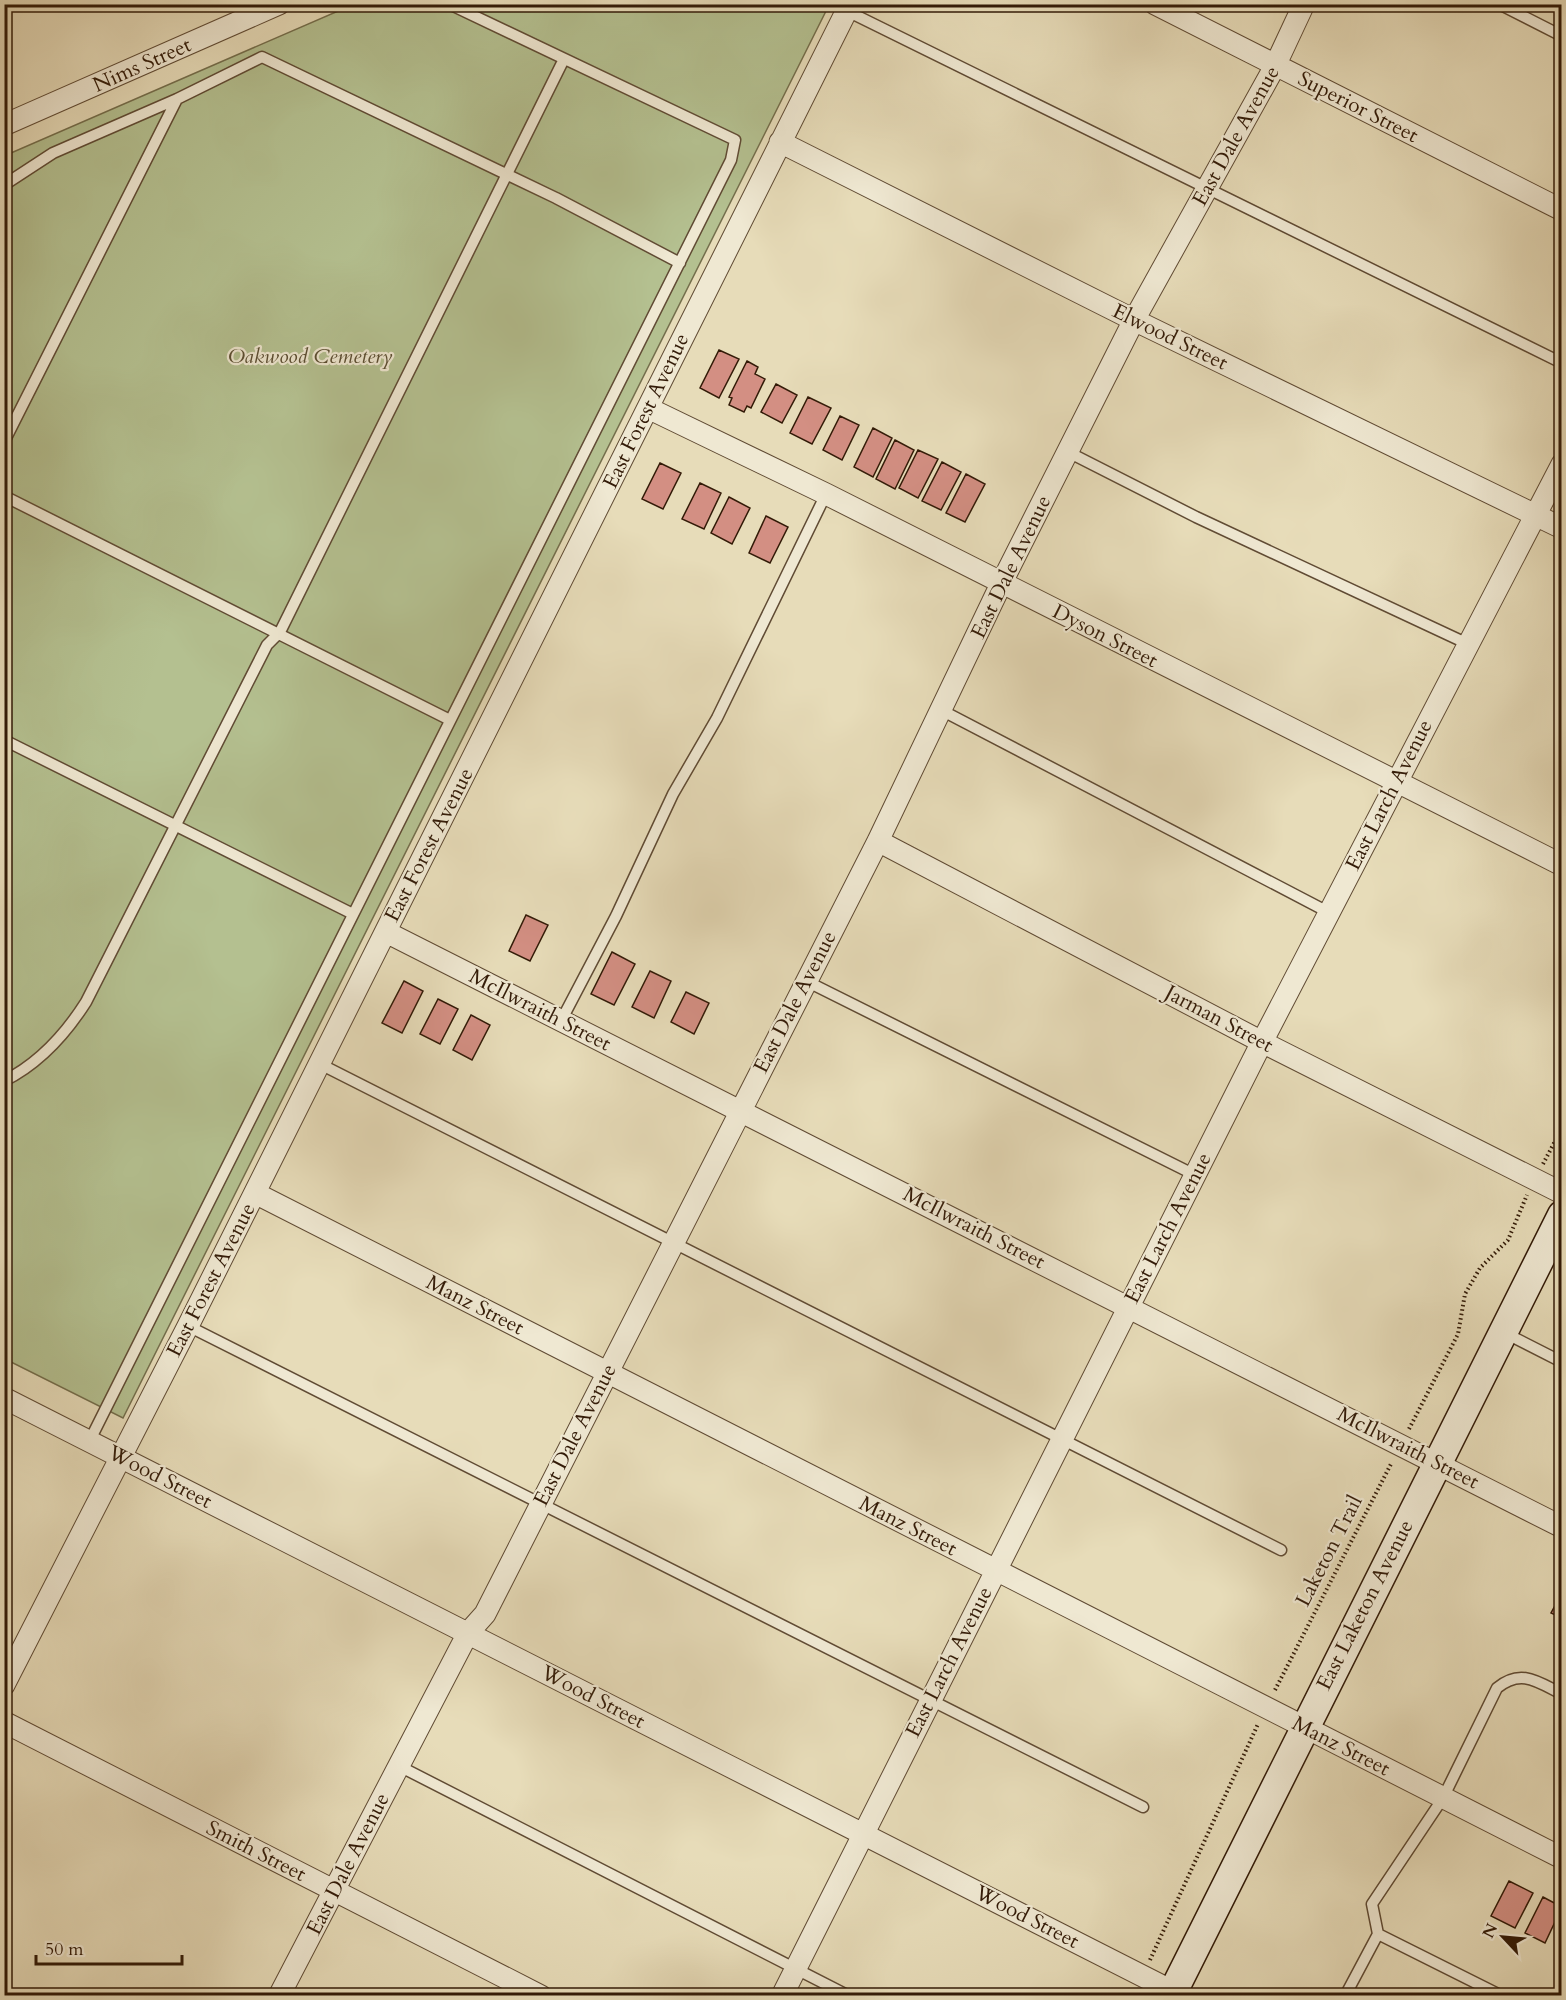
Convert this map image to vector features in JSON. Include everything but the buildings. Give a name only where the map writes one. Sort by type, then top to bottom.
[{"type":"main road","name":"East Laketon Avenue","points":[[1176,1994],[1304,1727],[1562,1215]]},
{"type":"street","name":"Nims Street","points":[[4,125],[279,4]]},
{"type":"street","name":"Superior Street","points":[[1155,4],[1562,210]]},
{"type":"street","name":"East Dale Avenue","points":[[279,1995],[468,1633],[485,1614],[878,841],[1001,584],[1134,320],[1275,66],[1304,4]]},
{"type":"street","name":"East Forest Avenue","points":[[4,1684],[320,1064],[848,8]]},
{"type":"street","name":"Elwood Street","points":[[780,142],[1134,320],[1562,528]]},
{"type":"street","name":"Dyson Street","points":[[648,408],[826,494],[1562,865]]},
{"type":"street","name":"East Larch Avenue","points":[[782,1995],[1328,912],[1562,464]]},
{"type":"street","name":"Jarman Street","points":[[878,841],[1262,1042],[1534,1181],[1562,1193]]},
{"type":"street","name":"McIlwraith Street","points":[[386,932],[1562,1527]]},
{"type":"street","name":"Manz Street","points":[[255,1193],[1562,1858]]},
{"type":"street","name":"Wood Street","points":[[4,1398],[1143,1975],[1176,1994]]},
{"type":"street","name":"Smith Street","points":[[4,1722],[541,1995]]},
{"type":"lane","points":[[89,1442],[731,160],[735,140],[563,61],[448,4]]},
{"type":"lane","points":[[1498,4],[1562,36]]},
{"type":"lane","points":[[848,8],[1207,190],[1562,363]]},
{"type":"lane","points":[[4,185],[52,153],[177,99],[262,57],[508,175],[680,263]]},
{"type":"lane","points":[[4,1081],[37,1059],[67,1032],[86,1002],[267,645],[280,632],[563,61]]},
{"type":"lane","points":[[4,442],[177,99]]},
{"type":"lane","points":[[1068,452],[1196,518],[1468,644]]},
{"type":"lane","points":[[561,1021],[616,916],[673,794],[717,718],[826,494]]},
{"type":"lane","points":[[4,496],[280,632],[450,720]]},
{"type":"lane","points":[[940,710],[1328,912]]},
{"type":"lane","points":[[4,740],[353,914]]},
{"type":"lane","points":[[806,981],[1195,1174]]},
{"type":"lane","points":[[320,1064],[673,1241],[1061,1441],[1281,1550]]},
{"type":"lane","points":[[188,1326],[1143,1807]]},
{"type":"lane","points":[[1503,1332],[1562,1362]]},
{"type":"lane","points":[[1345,1995],[1378,1934],[1372,1904],[1443,1798],[1497,1688],[1508,1679],[1529,1677],[1562,1694]]},
{"type":"lane","points":[[399,1766],[849,1995]]},
{"type":"lane","points":[[1378,1934],[1502,1995]]},
{"type":"path","name":"Laketon Trail","points":[[1143,1975],[1266,1708],[1458,1334],[1466,1294],[1480,1268],[1508,1240],[1534,1181],[1562,1128]]},
{"type":"green space","name":"Oakwood Cemetery","points":[[352,5],[829,5],[123,1418],[5,1359],[4,156]]}]
